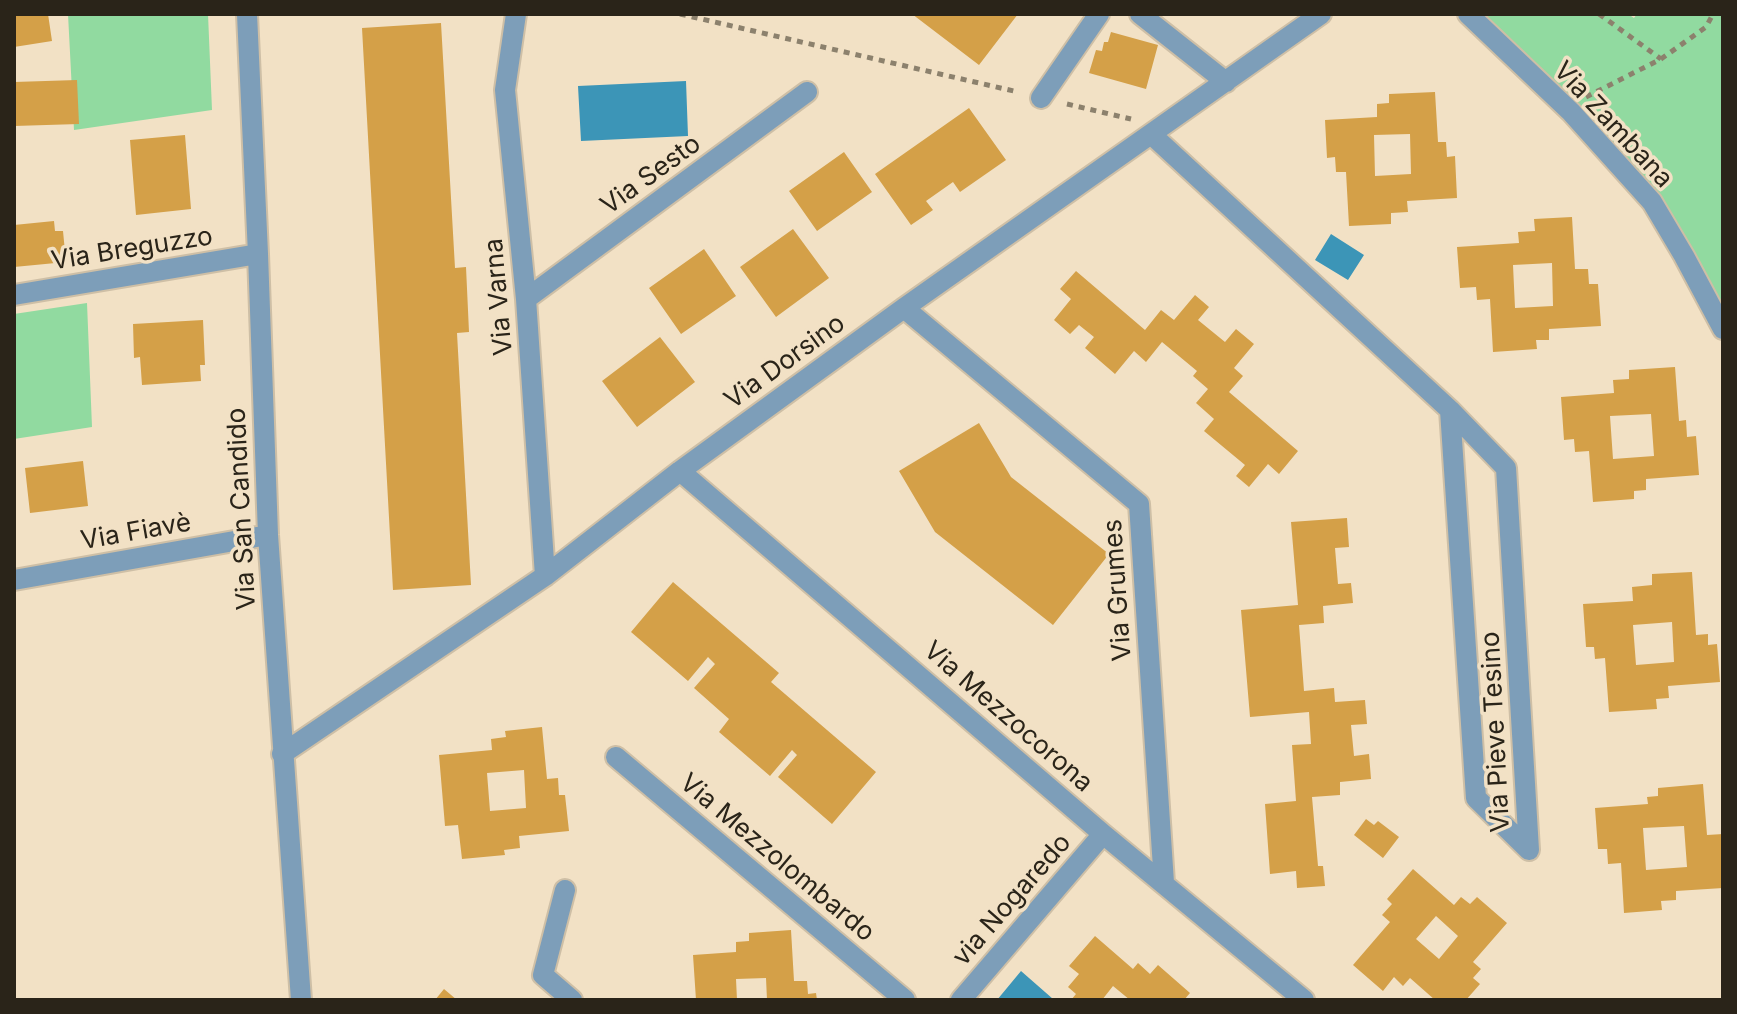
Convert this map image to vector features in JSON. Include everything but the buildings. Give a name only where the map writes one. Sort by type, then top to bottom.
[{"type":"street","name":"Via San Candido","points":[[247,14],[268,535],[301,1000]]},
{"type":"street","name":"Via Varna","points":[[516,14],[505,90],[526,299],[545,576]]},
{"type":"street","points":[[1041,98],[1099,14]]},
{"type":"street","points":[[1140,14],[1226,82]]},
{"type":"street","name":"Via Dorsino","points":[[282,754],[545,576],[680,471],[904,308],[1321,14]]},
{"type":"street","name":"Via Zambana","points":[[1468,14],[1571,112],[1652,202],[1723,329]]},
{"type":"street","name":"Via Sesto","points":[[526,299],[807,92]]},
{"type":"street","name":"Via Pieve Tesino","points":[[1151,134],[1450,410],[1506,468],[1529,850],[1476,798],[1450,410]]},
{"type":"street","name":"Via Breguzzo","points":[[14,295],[258,254]]},
{"type":"street","name":"Via Grumes","points":[[904,308],[1139,504],[1164,883]]},
{"type":"street","name":"Via Mezzocorona","points":[[680,471],[1103,834],[1304,1000]]},
{"type":"street","name":"Via Fiavè","points":[[14,580],[268,535]]},
{"type":"street","name":"Via Mezzolombardo","points":[[616,757],[905,1000]]},
{"type":"street","name":"via Nogaredo","points":[[961,1000],[1103,834]]},
{"type":"street","points":[[565,890],[543,975],[572,1000]]},
{"type":"path","points":[[680,14],[1140,121],[1151,134]]},
{"type":"path","points":[[1599,14],[1661,59]]},
{"type":"path","points":[[1571,112],[1585,98],[1661,59],[1706,27],[1713,14]]},
{"type":"green space","points":[[68,14],[208,14],[212,110],[74,130]]},
{"type":"green space","points":[[1481,14],[1628,14],[1634,18],[1637,14],[1723,14],[1723,308],[1662,200],[1587,114]]},
{"type":"green space","points":[[87,303],[92,427],[14,439],[14,314]]},
{"type":"water","points":[[686,81],[688,136],[581,141],[578,86]]},
{"type":"water","points":[[1331,234],[1364,255],[1348,280],[1315,260]]},
{"type":"water","points":[[1021,971],[1053,999],[997,1000]]}]
